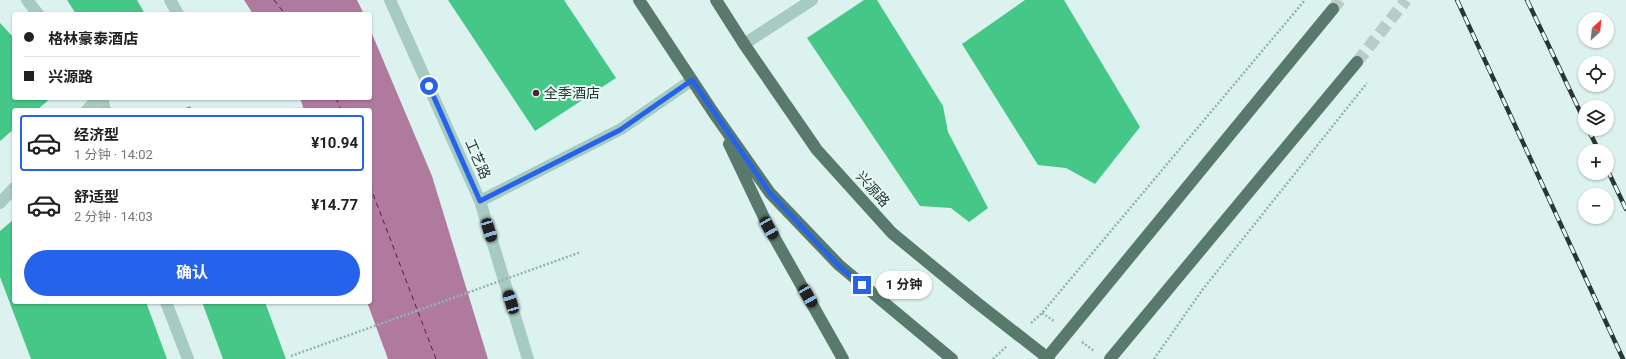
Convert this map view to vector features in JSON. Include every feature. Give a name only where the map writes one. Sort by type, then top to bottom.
[{"type":"main road","points":[[639,0],[770,193],[838,265],[952,359]]},
{"type":"main road","name":"兴源路","points":[[716,0],[744,44],[818,150],[892,233],[1047,358]]},
{"type":"main road","points":[[1047,358],[1333,9]]},
{"type":"main road","points":[[1110,359],[1357,62]]},
{"type":"main road","points":[[714,112],[769,228],[844,359]]},
{"type":"street","points":[[27,0],[36,12]]},
{"type":"street","points":[[170,0],[177,12]]},
{"type":"street","name":"工艺路","points":[[390,0],[480,201],[528,359]]},
{"type":"street","points":[[744,44],[812,0]]},
{"type":"street","points":[[480,201],[620,130],[692,80]]},
{"type":"street","points":[[89,108],[96,100]]},
{"type":"street","points":[[0,203],[12,190]]},
{"type":"street","points":[[167,304],[188,359]]},
{"type":"path","points":[[993,359],[1042,313],[1305,0]]},
{"type":"path","points":[[1154,359],[1203,289],[1367,83]]},
{"type":"path","points":[[291,356],[581,252]]},
{"type":"shaded area","points":[[244,0],[357,0],[363,12],[252,12]]},
{"type":"shaded area","points":[[372,34],[432,176],[488,359],[388,359],[368,304],[372,304],[372,108],[303,108],[301,100],[372,100]]},
{"type":"building","points":[[67,0],[137,0],[144,12],[75,12]]},
{"type":"building","points":[[448,0],[564,0],[616,78],[535,131]]},
{"type":"building","points":[[864,0],[877,0],[943,106],[948,132],[988,208],[969,222],[951,208],[920,206],[807,38]]},
{"type":"building","points":[[1025,0],[1064,0],[1140,127],[1095,184],[1066,168],[1038,165],[962,44]]},
{"type":"building","points":[[0,23],[12,36],[12,100],[49,100],[39,108],[12,108],[12,131],[0,141]]},
{"type":"building","points":[[12,221],[12,304],[147,304],[167,359],[31,359],[0,277],[0,231]]},
{"type":"building","points":[[203,304],[266,304],[286,359],[223,359]]},
{"type":"ferry route","points":[[274,0],[283,12]]},
{"type":"ferry route","points":[[337,100],[340,108]]},
{"type":"ferry route","points":[[372,191],[436,359]]},
{"type":"tunnel","points":[[1333,9],[1340,0]]},
{"type":"tunnel","points":[[1357,62],[1406,0]]},
{"type":"railway","points":[[1457,0],[1623,359]]},
{"type":"railway","points":[[1527,0],[1578,107]]},
{"type":"railway","points":[[1592,136],[1596,144]]},
{"type":"railway","points":[[1612,180],[1626,209]]},
{"type":"place","name":"全季酒店","points":[[536,93]]},
{"type":"route","points":[[429,86],[480,201],[620,130],[692,80],[770,193],[838,265],[862,285]]}]
